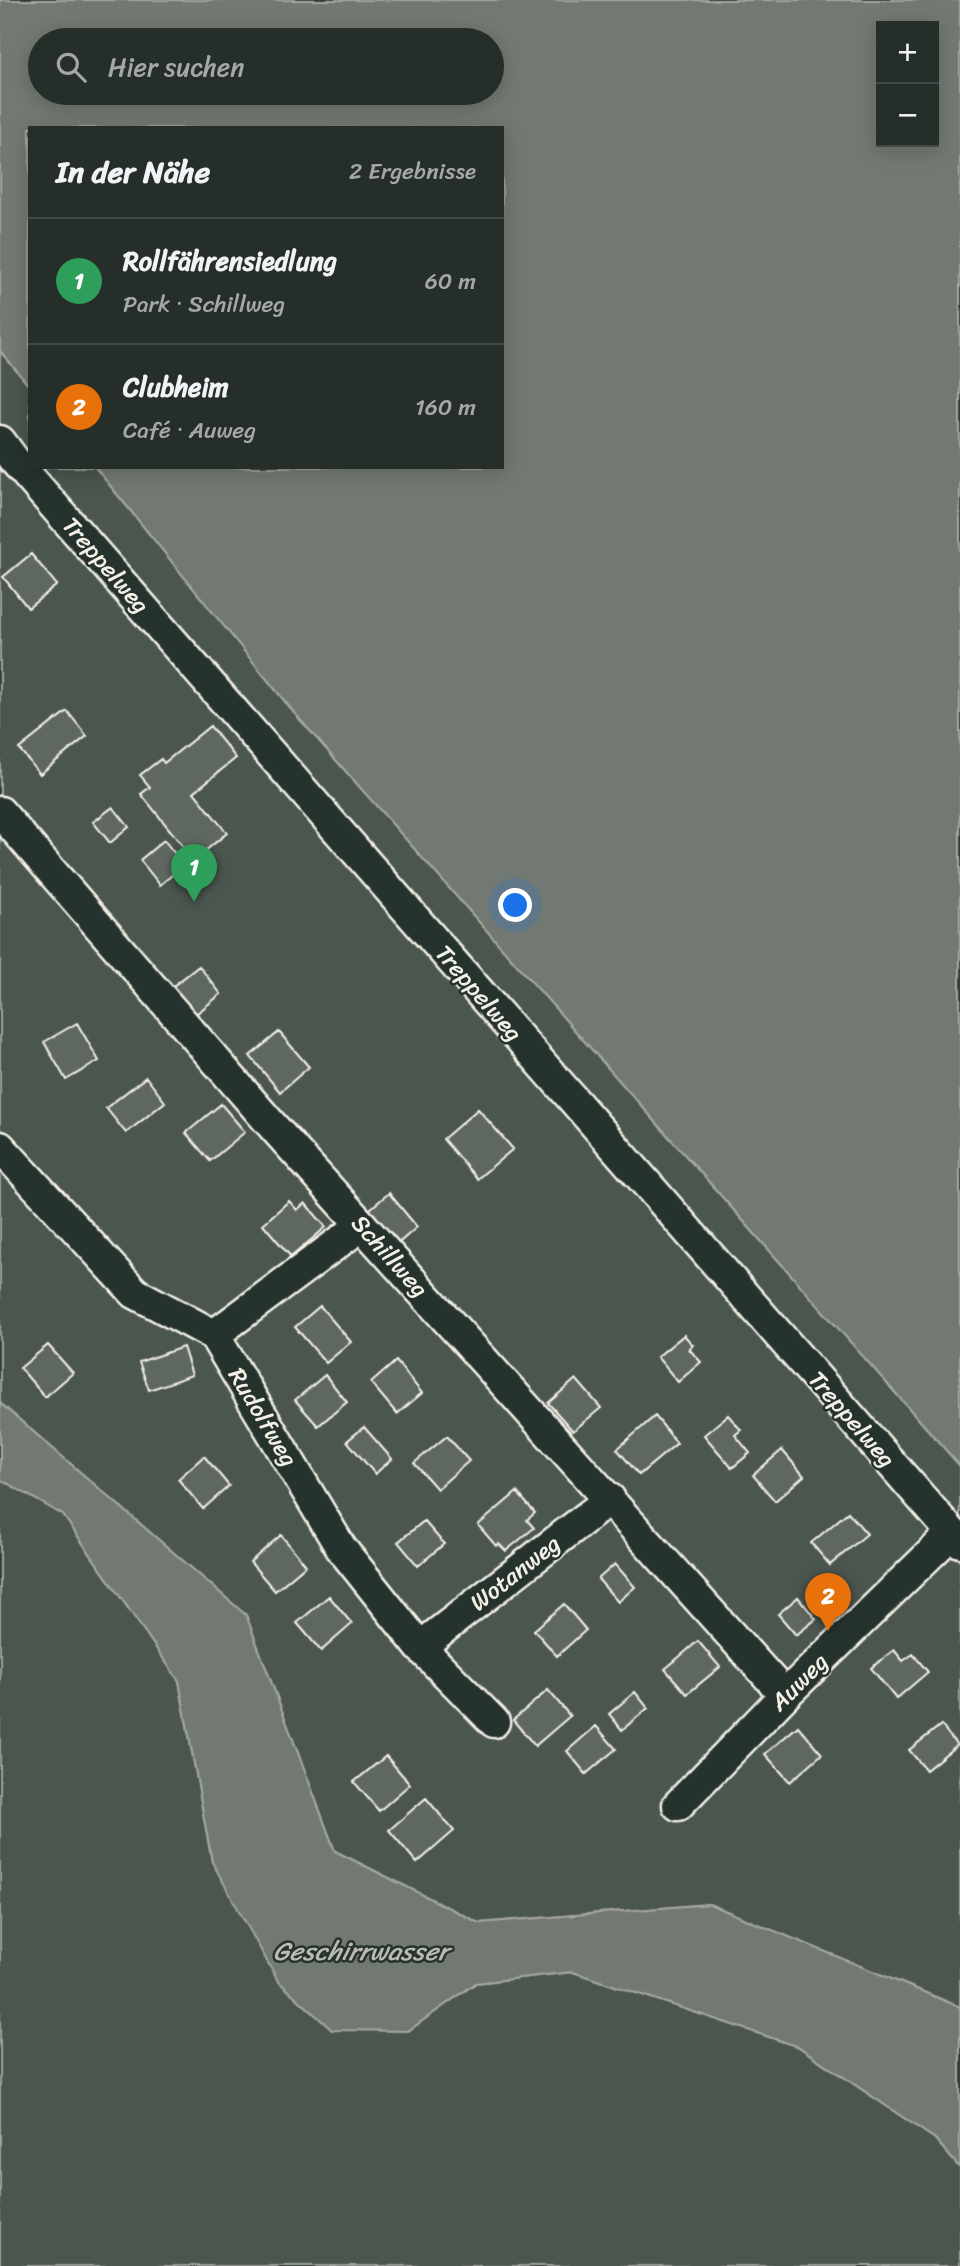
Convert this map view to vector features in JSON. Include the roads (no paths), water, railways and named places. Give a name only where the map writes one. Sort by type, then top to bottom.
[{"type":"street","name":"Treppelweg","points":[[5,457],[956,1538]]},
{"type":"street","name":"Schillweg","points":[[0,812],[362,1224],[785,1695]]},
{"type":"street","points":[[0,1147],[135,1293],[214,1335],[362,1224]]},
{"type":"street","name":"Rudolfweg","points":[[214,1335],[341,1548],[420,1647],[494,1722]]},
{"type":"street","name":"Wotanweg","points":[[420,1647],[610,1499]]},
{"type":"street","name":"Auweg","points":[[678,1805],[785,1695],[956,1538]]},
{"type":"water","points":[[0,0],[960,0],[960,1466],[296,715],[97,469],[504,469],[504,126],[28,126],[28,385],[0,351]]},
{"type":"water","name":"Geschirrwasser","points":[[0,1403],[246,1615],[335,1851],[479,1923],[709,1904],[960,2007],[960,2168],[935,2139],[799,2047],[573,1972],[476,1983],[408,2031],[332,2030],[278,1981],[212,1862],[179,1681],[63,1515],[0,1479]]},
{"type":"place","name":"Rollfährensiedlung","points":[[194,902]]},
{"type":"place","name":"Clubheim","points":[[828,1631]]}]
